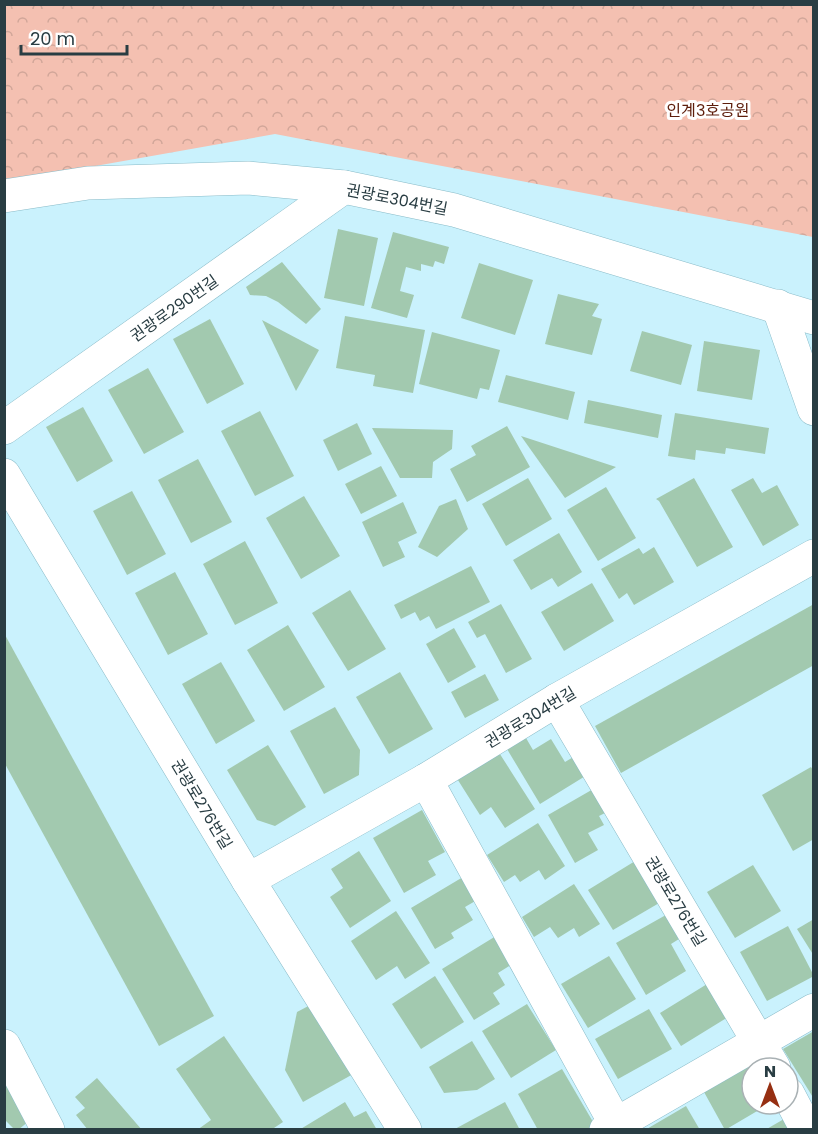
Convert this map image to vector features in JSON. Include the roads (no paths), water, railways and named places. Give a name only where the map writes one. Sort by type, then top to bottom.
[{"type":"street","name":"권광로304번길","points":[[4,196],[87,183],[248,178],[344,187],[454,210],[813,318]]},
{"type":"street","name":"권광로290번길","points":[[4,428],[344,187]]},
{"type":"street","points":[[778,306],[813,409]]},
{"type":"street","name":"권광로276번길","points":[[4,475],[248,880],[405,1130]]},
{"type":"street","name":"권광로304번길","points":[[248,880],[426,780],[557,700],[813,556]]},
{"type":"street","name":"권광로276번길","points":[[557,700],[766,1054]]},
{"type":"street","points":[[426,780],[613,1128],[766,1054],[813,1010]]},
{"type":"street","points":[[4,1046],[48,1130]]},
{"type":"street","points":[[800,1116],[807,1130]]},
{"type":"park label","name":"인계3호공원","points":[[708,110]]}]
